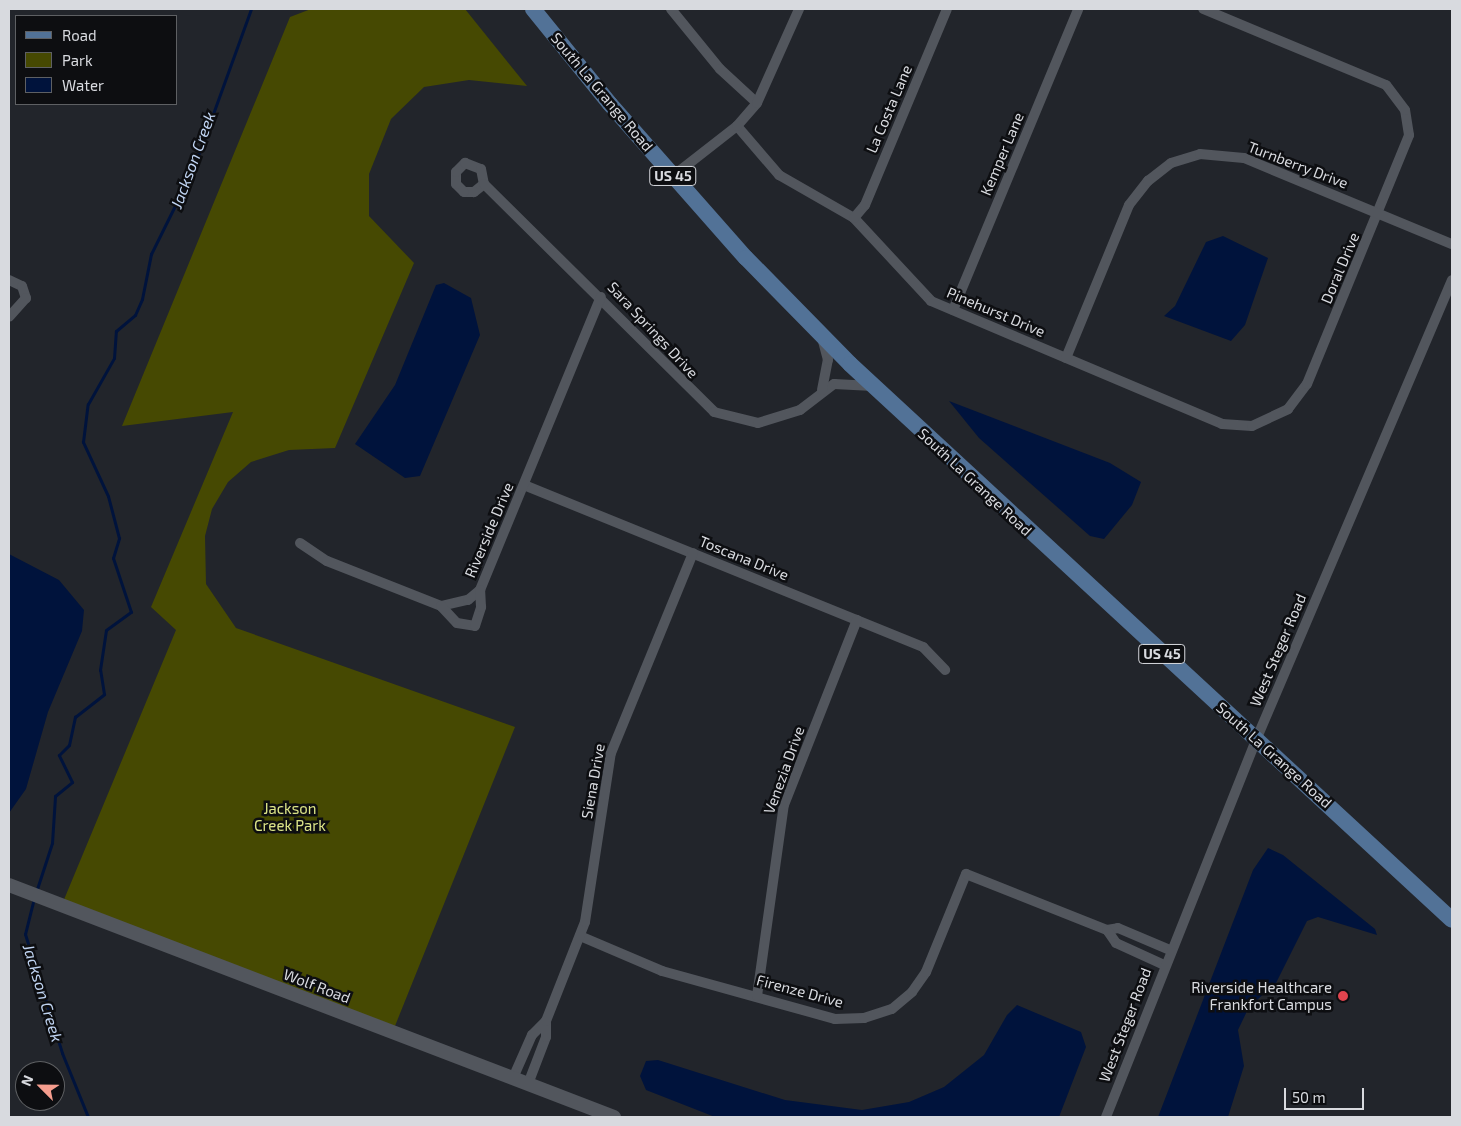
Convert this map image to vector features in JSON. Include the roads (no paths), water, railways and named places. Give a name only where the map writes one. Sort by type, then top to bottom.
[{"type":"main road","name":"South La Grange Road","points":[[533,9],[673,176],[822,335],[874,386],[1452,920]]},
{"type":"main road","name":"Wolf Road","points":[[15,887],[614,1117]]},
{"type":"street","points":[[670,9],[720,70],[758,103]]},
{"type":"street","points":[[673,176],[737,126],[758,103],[799,9]]},
{"type":"street","name":"La Costa Lane","points":[[854,218],[865,204],[947,9]]},
{"type":"street","name":"Kemper Lane","points":[[953,310],[1078,9]]},
{"type":"street","name":"Doral Drive","points":[[1203,9],[1386,84],[1405,110],[1409,135],[1379,213],[1307,384],[1288,409],[1267,421]]},
{"type":"street","name":"Pinehurst Drive","points":[[737,126],[779,175],[854,218],[930,301],[1222,424],[1252,426],[1267,421]]},
{"type":"street","name":"Turnberry Drive","points":[[1066,358],[1129,205],[1148,181],[1171,163],[1200,154],[1244,158],[1452,244]]},
{"type":"street","name":"Sara Springs Drive","points":[[484,184],[601,297],[714,412],[744,422],[778,420],[800,410],[822,390],[848,383],[874,386]]},
{"type":"street","points":[[9,280],[22,286],[26,298],[9,317]]},
{"type":"street","name":"West Steger Road","points":[[1106,1117],[1170,950],[1256,740],[1452,280]]},
{"type":"street","name":"Riverside Drive","points":[[442,606],[468,600],[480,590],[601,297]]},
{"type":"street","points":[[822,335],[828,360],[822,390]]},
{"type":"street","name":"Toscana Drive","points":[[524,485],[923,647],[945,670]]},
{"type":"street","points":[[300,543],[327,561],[442,606],[457,623],[475,626],[481,607],[480,590]]},
{"type":"street","name":"Siena Drive","points":[[528,1084],[546,1037],[546,1021],[580,936],[592,897],[611,753],[693,553]]},
{"type":"street","name":"Venezia Drive","points":[[757,996],[784,805],[857,620]]},
{"type":"street","name":"Firenze Drive","points":[[580,936],[662,971],[835,1019],[864,1018],[892,1010],[926,972],[966,874],[1106,930],[1116,943],[1164,966]]},
{"type":"street","name":"Firenze Drive","points":[[1106,930],[1118,928],[1170,950]]},
{"type":"street","name":"Siena Drive","points":[[513,1078],[532,1035],[546,1021]]},
{"type":"water","points":[[1223,236],[1268,258],[1245,325],[1231,341],[1164,316],[1175,306],[1206,242]]},
{"type":"water","points":[[444,283],[471,298],[480,335],[420,476],[405,478],[355,444],[395,385],[436,285]]},
{"type":"water","points":[[949,401],[1110,463],[1141,482],[1132,505],[1104,539],[1090,536],[979,438]]},
{"type":"water","points":[[9,554],[59,580],[84,610],[82,631],[48,712],[26,789],[9,813]]},
{"type":"water","points":[[1268,848],[1283,855],[1375,929],[1377,935],[1318,917],[1307,921],[1276,983],[1249,1007],[1238,1030],[1244,1066],[1228,1117],[1158,1117],[1253,870]]},
{"type":"water","points":[[1017,1005],[1081,1032],[1086,1047],[1059,1117],[715,1117],[646,1090],[640,1076],[646,1061],[658,1060],[785,1100],[862,1110],[909,1102],[944,1087],[984,1055],[1007,1015]]},
{"type":"waterway","name":"Jackson Creek","points":[[36,892],[52,843],[55,796],[72,782],[59,755],[69,745],[75,717],[104,694],[100,670],[106,630],[131,612],[113,558],[119,538],[108,496],[83,442],[88,404],[114,358],[116,331],[135,315],[142,299],[151,254],[193,169],[251,9]]},
{"type":"waterway","name":"Jackson Creek","points":[[34,898],[25,934],[62,1053],[88,1117]]},
{"type":"place","name":"Riverside Healthcare Frankfort Campus","points":[[1343,996]]},
{"type":"park label","name":"Jackson Creek Park","points":[[290,816]]}]
